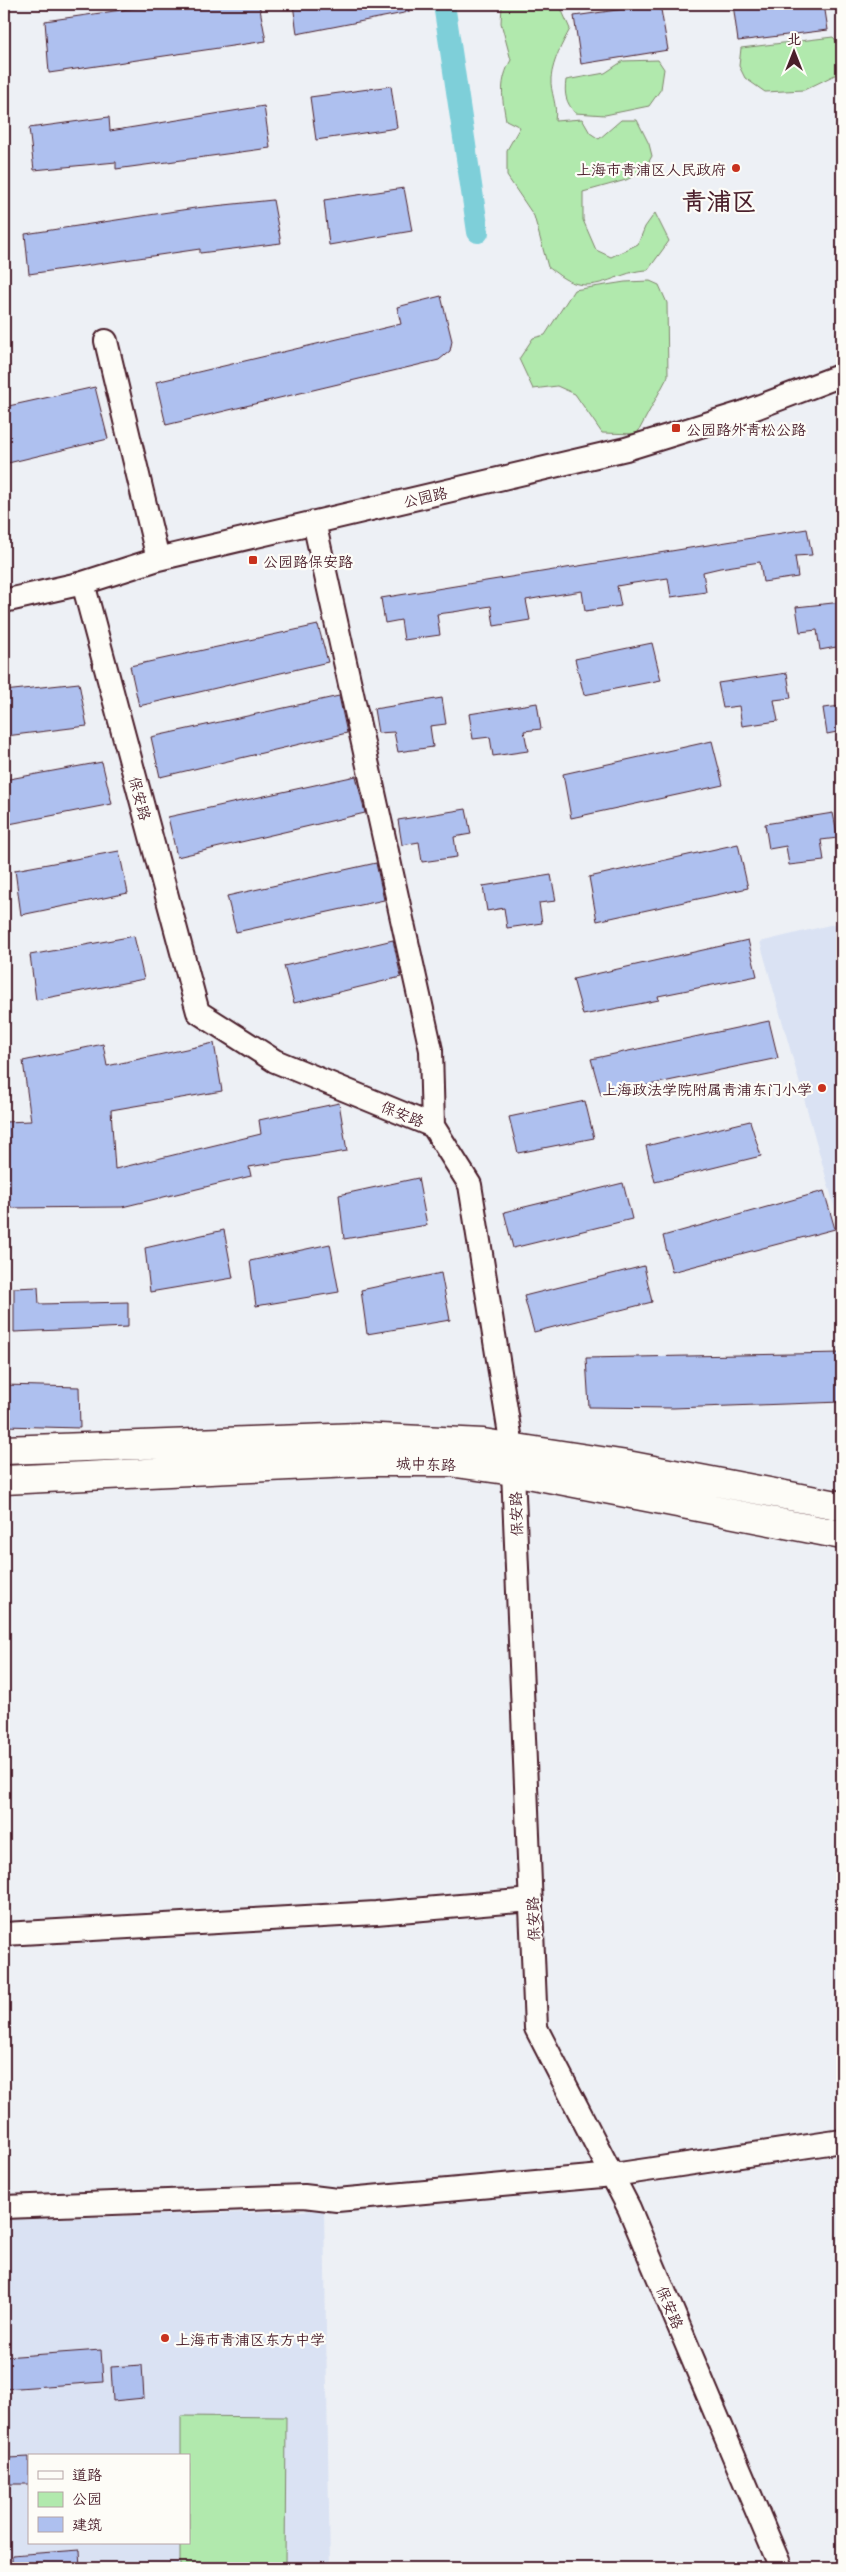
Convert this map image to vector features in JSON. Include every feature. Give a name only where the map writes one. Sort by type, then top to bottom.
[{"type":"main road","name":"城中东路","points":[[4,1450],[358,1437],[483,1443],[513,1459],[842,1535]]},
{"type":"main road","name":"城中东路","points":[[4,1480],[372,1462],[449,1462],[513,1459],[627,1465],[842,1506]]},
{"type":"street","points":[[106,341],[158,559]]},
{"type":"street","name":"公园路","points":[[4,600],[83,583],[158,559],[626,449],[742,413],[842,375]]},
{"type":"street","points":[[314,522],[431,1050],[433,1126]]},
{"type":"street","name":"保安路","points":[[83,583],[198,1012],[275,1061],[433,1126],[470,1185],[513,1459],[536,2028],[629,2208],[781,2568]]},
{"type":"street","points":[[4,1934],[366,1914],[531,1900]]},
{"type":"street","points":[[4,2207],[304,2196],[337,2200],[613,2175],[842,2141]]},
{"type":"shaded area","name":"上海政法学院附属青浦东门小学","points":[[842,922],[842,1234],[760,942]]},
{"type":"shaded area","name":"上海市青浦区东方中学","points":[[324,2210],[330,2568],[4,2568],[4,2220]]},
{"type":"green space","points":[[502,4],[559,4],[570,29],[558,52],[552,71],[551,83],[556,109],[555,121],[582,119],[590,133],[599,139],[621,120],[637,120],[649,144],[652,156],[643,172],[626,180],[583,192],[583,220],[596,250],[611,257],[638,244],[645,227],[655,213],[669,241],[648,270],[628,273],[600,283],[581,285],[568,281],[548,267],[534,216],[507,176],[507,150],[520,127],[506,120],[503,104],[503,82],[511,60],[501,23]]},
{"type":"green space","points":[[833,37],[842,47],[841,72],[804,90],[765,92],[745,78],[739,66],[741,48]]},
{"type":"green space","points":[[658,60],[664,69],[661,89],[649,106],[605,115],[575,113],[568,102],[565,90],[566,80],[605,73],[623,61]]},
{"type":"green space","points":[[650,281],[659,285],[667,303],[668,376],[637,434],[602,433],[575,394],[557,386],[533,389],[519,359],[533,338],[545,335],[574,290],[625,282]]},
{"type":"green space","points":[[181,2416],[286,2417],[285,2568],[180,2568],[180,2544],[190,2544],[190,2454],[181,2454]]},
{"type":"building","points":[[163,4],[259,4],[266,41],[49,73],[45,21]]},
{"type":"building","points":[[293,4],[408,4],[409,12],[297,34]]},
{"type":"building","points":[[660,4],[668,50],[581,64],[574,16]]},
{"type":"building","points":[[733,4],[824,4],[828,30],[738,41]]},
{"type":"building","points":[[391,86],[397,128],[316,140],[310,97]]},
{"type":"building","points":[[264,106],[270,148],[116,169],[116,162],[34,170],[29,128],[109,117],[110,131]]},
{"type":"building","points":[[404,188],[412,231],[329,245],[324,200]]},
{"type":"building","points":[[273,200],[281,243],[200,253],[200,249],[29,274],[25,234],[195,208]]},
{"type":"building","points":[[441,296],[452,341],[450,351],[439,360],[166,425],[156,382],[401,324],[397,307]]},
{"type":"building","points":[[95,387],[108,439],[4,464],[4,407]]},
{"type":"building","points":[[807,529],[812,555],[795,556],[798,577],[763,582],[760,562],[703,572],[706,592],[671,597],[668,578],[617,586],[621,606],[585,611],[582,591],[543,597],[526,600],[530,620],[494,626],[491,606],[437,614],[440,635],[404,640],[401,620],[385,623],[381,598]]},
{"type":"building","points":[[842,602],[842,646],[820,650],[817,630],[800,632],[796,607]]},
{"type":"building","points":[[318,625],[328,662],[139,706],[130,666]]},
{"type":"building","points":[[652,643],[661,680],[584,695],[575,659]]},
{"type":"building","points":[[787,673],[791,698],[774,700],[778,721],[742,726],[739,706],[723,708],[718,683]]},
{"type":"building","points":[[79,683],[87,726],[6,736],[4,691]]},
{"type":"building","points":[[339,696],[347,733],[160,777],[151,737]]},
{"type":"building","points":[[442,698],[446,724],[430,726],[433,747],[398,752],[394,732],[378,733],[374,709]]},
{"type":"building","points":[[537,703],[541,729],[524,731],[528,751],[493,756],[490,737],[473,739],[469,714]]},
{"type":"building","points":[[842,706],[842,731],[827,734],[823,708]]},
{"type":"building","points":[[712,741],[723,785],[571,818],[563,774]]},
{"type":"building","points":[[102,762],[112,804],[4,825],[4,780]]},
{"type":"building","points":[[356,776],[365,813],[177,857],[168,817]]},
{"type":"building","points":[[466,809],[471,834],[454,837],[457,857],[422,862],[419,842],[402,845],[398,820]]},
{"type":"building","points":[[833,813],[838,838],[821,840],[824,861],[789,865],[786,846],[769,849],[765,824]]},
{"type":"building","points":[[738,844],[748,888],[597,921],[589,877]]},
{"type":"building","points":[[119,851],[128,893],[21,915],[15,870]]},
{"type":"building","points":[[376,863],[384,900],[236,932],[227,896]]},
{"type":"building","points":[[551,875],[556,901],[539,903],[542,923],[507,928],[504,908],[487,911],[483,886]]},
{"type":"building","points":[[134,936],[144,979],[36,1000],[30,955]]},
{"type":"building","points":[[393,940],[401,977],[294,1003],[284,966]]},
{"type":"building","points":[[748,940],[757,976],[658,996],[659,1000],[583,1015],[573,979]]},
{"type":"building","points":[[769,1021],[778,1058],[601,1095],[591,1059]]},
{"type":"building","points":[[214,1043],[222,1091],[111,1110],[115,1169],[261,1134],[259,1120],[339,1103],[347,1151],[249,1167],[251,1176],[122,1207],[7,1208],[8,1159],[5,1159],[4,1122],[31,1121],[23,1061],[103,1044],[107,1066]]},
{"type":"building","points":[[585,1101],[594,1138],[518,1153],[509,1117]]},
{"type":"building","points":[[750,1121],[761,1156],[655,1182],[646,1146]]},
{"type":"building","points":[[418,1178],[427,1225],[344,1239],[339,1195]]},
{"type":"building","points":[[623,1183],[632,1219],[513,1248],[504,1212]]},
{"type":"building","points":[[824,1191],[835,1229],[672,1272],[663,1236]]},
{"type":"building","points":[[224,1230],[233,1278],[150,1292],[145,1248]]},
{"type":"building","points":[[330,1244],[339,1292],[256,1306],[250,1261]]},
{"type":"building","points":[[644,1266],[652,1302],[534,1332],[524,1296]]},
{"type":"building","points":[[441,1273],[450,1320],[367,1334],[361,1290]]},
{"type":"building","points":[[38,1287],[39,1304],[128,1302],[128,1327],[14,1332],[14,1288]]},
{"type":"building","points":[[842,1353],[842,1402],[673,1408],[589,1407],[586,1358]]},
{"type":"building","points":[[4,1385],[79,1387],[80,1428],[4,1426]]},
{"type":"building","points":[[101,2350],[103,2382],[4,2389],[4,2357]]},
{"type":"building","points":[[142,2365],[144,2398],[113,2401],[111,2367]]},
{"type":"building","points":[[28,2457],[28,2484],[9,2484],[8,2458]]},
{"type":"building","points":[[80,2550],[81,2568],[12,2568],[12,2555]]},
{"type":"waterway","points":[[444,4],[478,232]]},
{"type":"place","name":"上海市青浦区人民政府","points":[[736,168]]},
{"type":"place","name":"公园路外青松公路","points":[[676,428]]},
{"type":"place","name":"公园路保安路","points":[[253,560]]},
{"type":"place","name":"上海政法学院附属青浦东门小学","points":[[822,1088]]},
{"type":"place","name":"上海市青浦区东方中学","points":[[165,2338]]},
{"type":"district","name":"青浦区","points":[[719,200]]}]
